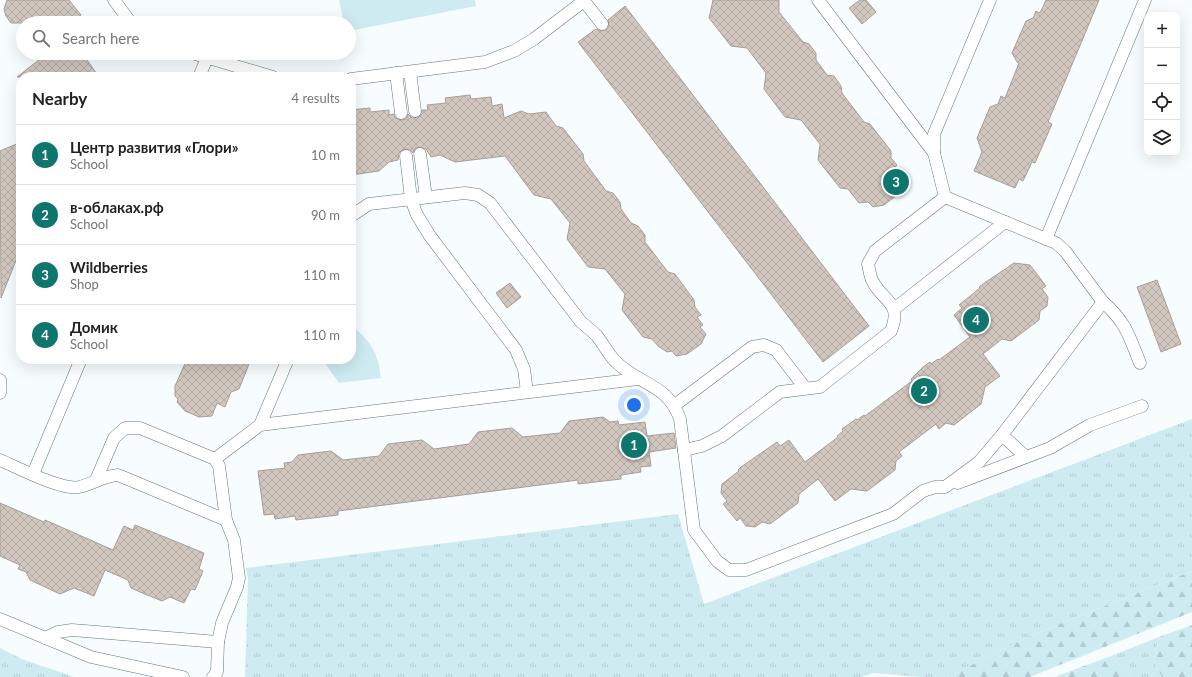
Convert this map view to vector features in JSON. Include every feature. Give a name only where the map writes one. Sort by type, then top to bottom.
[{"type":"lane","points":[[114,0],[126,16]]},
{"type":"lane","points":[[356,78],[485,62],[514,51],[534,40],[584,0],[602,24]]},
{"type":"lane","points":[[818,0],[934,153]]},
{"type":"lane","points":[[945,196],[934,153],[934,134],[990,0]]},
{"type":"lane","points":[[1046,239],[1145,0]]},
{"type":"lane","points":[[201,72],[206,60]]},
{"type":"lane","points":[[214,60],[256,72]]},
{"type":"lane","points":[[410,72],[415,111]]},
{"type":"lane","points":[[396,73],[401,113]]},
{"type":"lane","points":[[420,154],[426,197]]},
{"type":"lane","points":[[406,156],[412,199],[417,215],[430,236],[516,350],[524,369],[527,392]]},
{"type":"lane","points":[[356,213],[369,204],[466,193],[478,195],[490,202],[581,322],[596,335],[616,360],[638,379],[665,393],[675,405],[680,419],[694,530],[717,561],[730,570],[746,570],[893,514],[923,491],[935,487],[945,487],[1050,448],[1090,425],[1142,406]]},
{"type":"lane","points":[[945,196],[1056,243],[1065,251],[1103,302],[1117,314],[1125,325],[1140,363]]},
{"type":"lane","points":[[684,450],[702,446],[722,436],[780,392],[820,386],[891,331],[896,319],[894,309],[872,280],[868,264],[875,251],[945,196]]},
{"type":"lane","points":[[894,309],[1005,222]]},
{"type":"lane","points":[[945,487],[978,462],[1002,436],[1103,302]]},
{"type":"lane","points":[[675,405],[752,347],[764,344],[776,350],[805,388]]},
{"type":"lane","points":[[33,474],[79,364]]},
{"type":"lane","points":[[215,459],[260,425],[286,364]]},
{"type":"lane","points":[[260,425],[638,379]]},
{"type":"lane","points":[[0,380],[0,393]]},
{"type":"lane","points":[[96,480],[114,438],[125,428],[140,428],[215,459],[219,466],[226,520],[234,540],[239,578],[237,587],[222,623],[218,642],[217,672],[213,677]]},
{"type":"lane","points":[[1002,436],[1026,457]]},
{"type":"lane","points":[[0,460],[66,488],[79,487],[107,476],[118,475],[226,520]]},
{"type":"lane","points":[[0,619],[91,657],[183,677]]},
{"type":"lane","points":[[46,638],[58,632],[72,630],[218,642]]},
{"type":"green space","points":[[339,0],[475,0],[476,6],[356,30],[356,16],[342,16]]},
{"type":"green space","points":[[356,330],[369,342],[373,349],[378,362],[381,378],[339,383],[326,364],[356,364]]},
{"type":"green space","points":[[1192,419],[1192,571],[1028,637],[947,677],[920,677],[873,673],[862,677],[245,677],[248,580],[246,568],[678,514],[704,604]]},
{"type":"green space","points":[[1192,571],[1192,612],[1030,677],[947,677],[1028,637]]},
{"type":"green space","points":[[1192,625],[1192,677],[1162,677],[1153,662],[1159,637]]},
{"type":"green space","points":[[1159,637],[1153,662],[1162,677],[1130,677],[1111,656]]},
{"type":"green space","points":[[0,648],[22,659],[74,677],[0,677]]},
{"type":"green space","points":[[1111,656],[1130,677],[1057,677],[1057,676]]},
{"type":"building","points":[[7,0],[69,0],[81,15],[16,16],[16,23],[11,23],[6,16],[4,9]]},
{"type":"building","points":[[713,0],[779,0],[779,12],[803,42],[809,44],[816,53],[816,60],[827,75],[834,76],[841,86],[842,93],[848,101],[864,122],[870,124],[891,151],[891,158],[897,165],[894,168],[900,176],[897,178],[902,185],[897,195],[884,205],[873,207],[868,202],[859,203],[848,189],[840,188],[818,160],[820,144],[801,120],[785,117],[764,89],[766,73],[747,48],[731,46],[709,18]]},
{"type":"building","points":[[860,0],[866,0],[876,12],[862,24],[849,8]]},
{"type":"building","points":[[1046,0],[1099,0],[1048,122],[1052,124],[1035,163],[1032,162],[1023,181],[1019,179],[1015,188],[974,171],[982,152],[977,138],[990,107],[998,104],[1001,96],[1005,98],[1019,63],[1012,53],[1026,21],[1033,18],[1036,11],[1040,13]]},
{"type":"building","points":[[625,6],[869,326],[823,362],[578,42],[596,29],[600,31],[606,30],[609,26],[608,20]]},
{"type":"building","points":[[39,60],[87,60],[96,72],[23,72]]},
{"type":"building","points":[[470,95],[471,99],[491,97],[492,106],[502,104],[504,118],[521,111],[529,114],[546,112],[556,126],[563,128],[583,154],[584,161],[606,191],[613,193],[620,202],[621,209],[631,223],[638,226],[645,235],[645,242],[668,272],[675,274],[694,300],[695,307],[701,315],[697,317],[703,325],[700,327],[706,334],[701,344],[687,354],[676,356],[672,351],[667,352],[658,346],[652,339],[643,337],[622,310],[625,294],[605,269],[588,267],[567,239],[570,223],[551,199],[534,195],[505,156],[455,162],[440,155],[431,157],[426,149],[419,147],[415,148],[413,153],[409,149],[402,150],[399,153],[398,160],[389,162],[379,171],[356,174],[356,109],[370,108],[370,112],[389,110],[389,115],[394,114],[395,118],[402,120],[406,119],[408,114],[412,118],[419,117],[422,110],[428,110],[427,105],[446,103],[445,98]]},
{"type":"building","points":[[16,144],[16,260],[1,298],[0,151]]},
{"type":"building","points":[[1014,263],[1030,265],[1046,286],[1042,289],[1048,297],[1047,306],[1040,311],[1039,320],[1011,341],[1002,339],[983,354],[1000,376],[985,387],[981,404],[954,425],[946,423],[939,429],[936,424],[899,452],[902,456],[896,461],[895,470],[867,491],[851,489],[835,501],[818,479],[799,494],[798,503],[770,524],[762,522],[755,527],[746,526],[740,518],[737,521],[723,504],[727,501],[721,493],[722,484],[739,471],[738,470],[741,467],[777,442],[780,446],[789,440],[805,462],[838,437],[837,436],[843,431],[842,429],[856,419],[857,420],[864,415],[865,416],[912,381],[911,379],[923,367],[930,362],[931,364],[938,359],[939,360],[970,337],[954,315],[962,308],[959,305],[980,288],[979,287]]},
{"type":"building","points":[[1157,280],[1181,344],[1161,352],[1137,287]]},
{"type":"building","points":[[510,283],[521,297],[507,308],[496,293]]},
{"type":"building","points":[[185,364],[249,364],[239,389],[231,392],[225,407],[217,403],[212,416],[199,417],[185,411],[177,402],[178,399],[175,396],[175,386]]},
{"type":"building","points":[[603,417],[610,422],[618,421],[619,425],[645,422],[647,436],[674,433],[676,448],[649,452],[651,466],[640,467],[641,472],[621,475],[621,479],[578,484],[578,480],[338,511],[338,515],[296,520],[295,516],[275,519],[274,514],[264,515],[258,471],[285,468],[284,463],[292,462],[298,455],[331,451],[343,460],[379,456],[388,444],[422,440],[434,449],[469,444],[478,432],[512,428],[523,437],[560,433],[569,421]]},
{"type":"building","points":[[0,503],[44,522],[45,520],[113,550],[124,526],[133,530],[135,525],[204,553],[199,569],[203,571],[195,590],[191,589],[184,603],[170,597],[162,601],[140,592],[131,588],[128,580],[105,570],[94,596],[74,588],[60,594],[30,580],[26,572],[18,569],[20,565],[0,556]]},
{"type":"place","name":"Wildberries","points":[[896,182]]},
{"type":"place","name":"Домик","points":[[976,320]]},
{"type":"place","name":"в-облаках.рф","points":[[924,391]]},
{"type":"place","name":"Центр развития «Глори»","points":[[634,445]]}]
